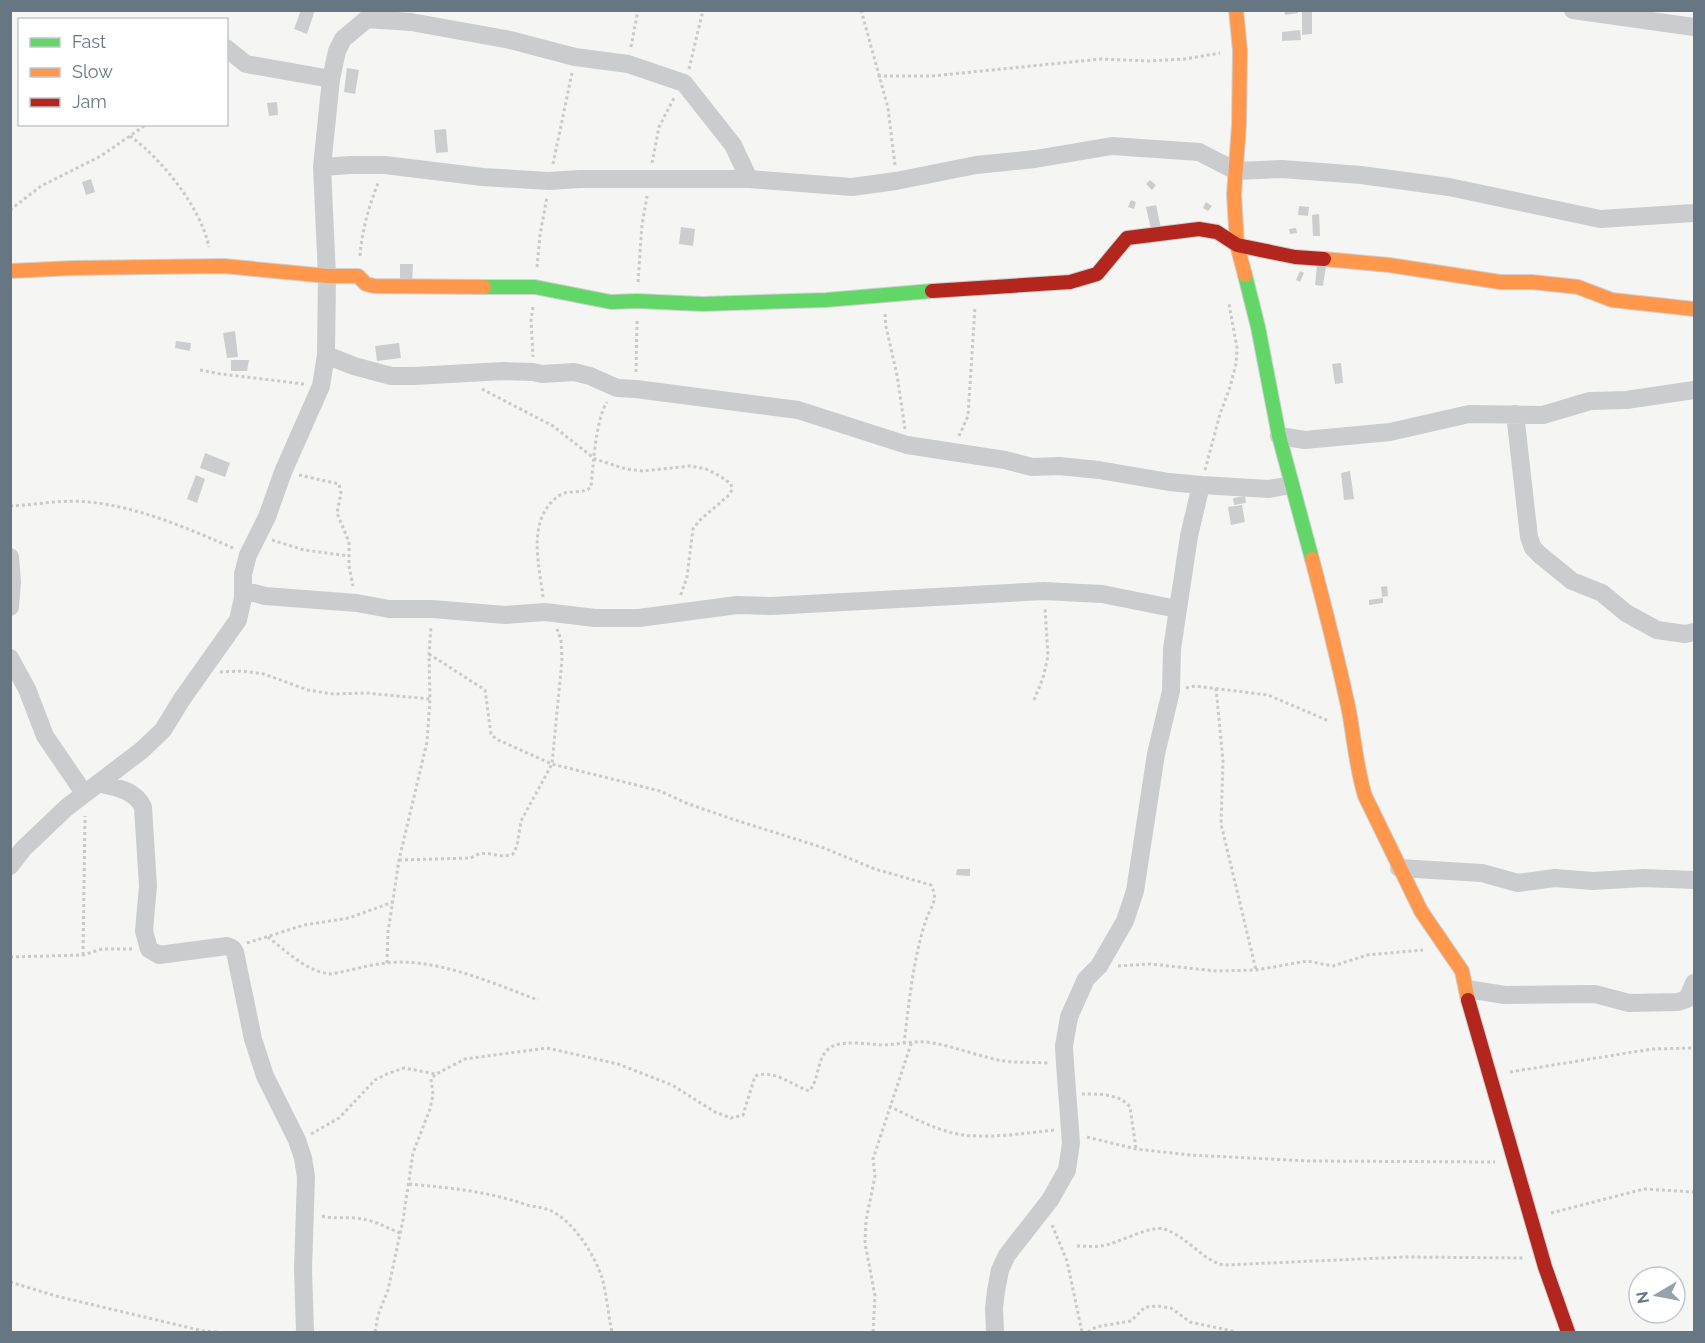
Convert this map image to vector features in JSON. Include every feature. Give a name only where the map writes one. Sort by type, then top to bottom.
[{"type":"street","points":[[1236,10],[1240,50],[1239,125],[1234,194],[1237,245],[1258,327],[1279,436],[1337,654],[1360,779],[1365,796],[1420,911],[1462,970],[1470,1012],[1543,1258],[1568,1332]]},
{"type":"street","points":[[1573,10],[1695,27]]},
{"type":"street","points":[[10,866],[17,848],[142,750],[163,730],[238,620],[242,607],[243,574],[248,555],[267,518],[283,472],[321,386],[326,355],[327,276],[322,167],[331,79],[337,51],[343,39],[370,15],[499,38],[575,57],[628,64],[684,82],[733,145],[749,178]]},
{"type":"street","points":[[228,50],[246,64],[331,79]]},
{"type":"street","points":[[322,167],[385,165],[483,177],[549,181],[749,178],[852,188],[976,165],[1112,147],[1199,152],[1236,171],[1282,169],[1361,175],[1427,184],[1540,205],[1600,219],[1695,213]]},
{"type":"street","points":[[10,271],[74,267],[111,269],[213,266],[327,276],[358,276],[366,284],[374,286],[535,287],[611,302],[702,304],[794,302],[1070,282],[1098,274],[1127,238],[1199,229],[1217,232],[1237,245],[1295,257],[1368,263],[1500,282],[1532,282],[1578,288],[1612,300],[1695,309]]},
{"type":"street","points":[[326,355],[354,366],[392,376],[504,371],[542,374],[580,373],[617,388],[636,388],[798,410],[907,446],[1005,460],[1032,467],[1059,466],[1099,470],[1201,485],[1269,489],[1292,485]]},
{"type":"street","points":[[1279,436],[1305,440],[1400,431],[1468,414],[1543,415],[1590,401],[1626,400],[1695,390]]},
{"type":"street","points":[[1515,414],[1529,537],[1533,548],[1572,581],[1602,593],[1626,613],[1657,630],[1685,634],[1695,632]]},
{"type":"street","points":[[995,1332],[994,1308],[1000,1270],[1007,1255],[1044,1208],[1067,1170],[1071,1143],[1064,1046],[1069,1017],[1086,979],[1099,966],[1125,921],[1135,891],[1156,754],[1171,691],[1172,650],[1177,609],[1189,536],[1201,485]]},
{"type":"street","points":[[10,557],[10,607]]},
{"type":"street","points":[[243,590],[265,596],[357,603],[388,609],[432,609],[505,615],[545,612],[572,613],[595,618],[639,618],[737,605],[771,606],[1044,591],[1102,594],[1177,609]]},
{"type":"street","points":[[10,658],[27,689],[45,736],[91,788],[129,791],[139,798],[143,807],[146,829],[148,886],[144,931],[149,949],[159,955],[231,947],[235,952],[250,1026],[265,1077],[297,1140],[306,1177],[303,1269],[305,1332]]},
{"type":"street","points":[[1399,868],[1482,873],[1518,883],[1555,878],[1593,881],[1644,878],[1695,880]]},
{"type":"street","points":[[1467,989],[1505,995],[1595,994],[1629,1003],[1678,1002],[1687,999],[1695,983]]},
{"type":"path","points":[[628,64],[638,10]]},
{"type":"path","points":[[649,180],[659,127],[684,82],[703,10]]},
{"type":"path","points":[[861,10],[888,108],[896,181]]},
{"type":"path","points":[[878,76],[932,76],[1101,59],[1149,61],[1185,59],[1240,50]]},
{"type":"path","points":[[533,372],[531,319],[540,235],[575,57]]},
{"type":"path","points":[[10,210],[41,186],[100,156],[144,126]]},
{"type":"path","points":[[130,136],[142,145],[181,189],[199,216],[207,237],[213,266]]},
{"type":"path","points":[[358,276],[361,239],[372,198],[385,165]]},
{"type":"path","points":[[948,452],[961,434],[968,416],[976,288]]},
{"type":"path","points":[[885,295],[886,327],[899,386],[907,446]]},
{"type":"path","points":[[1201,485],[1236,364],[1237,348],[1229,301]]},
{"type":"path","points":[[200,370],[321,386]]},
{"type":"path","points":[[478,388],[553,426],[595,459],[626,469],[643,471],[690,466],[720,476],[731,484],[732,490],[729,495],[693,529],[687,577],[680,596],[667,615]]},
{"type":"path","points":[[399,860],[471,858],[481,852],[511,855],[517,846],[521,821],[552,764],[562,648],[555,626],[545,612],[537,528],[549,505],[560,495],[590,489],[598,424],[604,407],[617,388]]},
{"type":"path","points":[[283,472],[339,484],[337,513],[349,542],[349,556],[357,603]]},
{"type":"path","points":[[10,506],[88,502],[119,508],[180,525],[248,555]]},
{"type":"path","points":[[259,535],[304,550],[349,556]]},
{"type":"path","points":[[1034,700],[1043,678],[1049,650],[1044,591]]},
{"type":"path","points":[[387,963],[388,932],[399,860],[427,742],[432,609]]},
{"type":"path","points":[[429,654],[485,690],[491,734],[496,739],[552,764],[660,791],[686,803],[824,848],[875,869],[931,885],[935,903],[927,919],[917,962],[904,1044]]},
{"type":"path","points":[[200,673],[242,671],[264,674],[308,690],[333,694],[366,693],[430,699]]},
{"type":"path","points":[[1171,691],[1195,686],[1268,695],[1353,732]]},
{"type":"path","points":[[1216,688],[1223,761],[1221,824],[1256,970]]},
{"type":"path","points":[[83,955],[91,788]]},
{"type":"path","points":[[231,947],[304,925],[349,918],[394,901]]},
{"type":"path","points":[[268,937],[306,965],[323,974],[387,963],[416,964],[457,971],[538,1000]]},
{"type":"path","points":[[1099,966],[1150,964],[1216,971],[1256,970],[1307,961],[1333,966],[1384,952],[1445,947]]},
{"type":"path","points":[[10,957],[83,955],[102,949],[149,949]]},
{"type":"path","points":[[873,1332],[875,1296],[865,1243],[875,1176],[873,1159],[912,1041]]},
{"type":"path","points":[[375,1332],[378,1315],[388,1290],[413,1153],[430,1109],[433,1094],[431,1079],[465,1059],[547,1048],[602,1059],[672,1085],[715,1112],[731,1118],[743,1115],[752,1080],[757,1074],[777,1076],[809,1091],[813,1086],[823,1056],[831,1047],[849,1043],[930,1042],[1000,1060],[1065,1064]]},
{"type":"path","points":[[1490,1075],[1652,1049],[1695,1048]]},
{"type":"path","points":[[297,1140],[339,1118],[375,1080],[387,1074],[404,1068],[436,1074]]},
{"type":"path","points":[[1067,1093],[1108,1095],[1128,1103],[1136,1149]]},
{"type":"path","points":[[889,1106],[918,1121],[951,1133],[992,1136],[1070,1129],[1084,1136],[1136,1149],[1190,1155],[1308,1161],[1515,1163]]},
{"type":"path","points":[[409,1184],[475,1190],[550,1210],[577,1232],[590,1251],[602,1278],[612,1332]]},
{"type":"path","points":[[1532,1218],[1630,1191],[1644,1189],[1695,1192]]},
{"type":"path","points":[[1044,1208],[1063,1248],[1082,1332]]},
{"type":"path","points":[[319,1214],[322,1217],[369,1220],[381,1223],[400,1233]]},
{"type":"path","points":[[1077,1246],[1101,1246],[1158,1228],[1186,1239],[1217,1264],[1224,1265],[1405,1257],[1543,1258]]},
{"type":"path","points":[[10,1282],[56,1296],[203,1331],[219,1332]]},
{"type":"path","points":[[1088,1332],[1096,1326],[1132,1321],[1145,1307],[1158,1306],[1172,1308],[1190,1322],[1237,1332]]},
{"type":"building","points":[[301,10],[315,10],[307,34],[294,29]]},
{"type":"building","points":[[1284,10],[1298,10],[1298,13],[1285,15]]},
{"type":"building","points":[[1302,11],[1312,11],[1312,34],[1302,35]]},
{"type":"building","points":[[1300,30],[1301,40],[1282,41],[1282,32]]},
{"type":"building","points":[[347,68],[359,70],[355,94],[344,92]]},
{"type":"building","points":[[277,102],[278,115],[269,116],[267,103]]},
{"type":"building","points":[[446,129],[448,152],[436,153],[434,130]]},
{"type":"building","points":[[91,179],[95,192],[86,195],[82,182]]},
{"type":"building","points":[[1150,180],[1156,185],[1152,190],[1146,184]]},
{"type":"building","points":[[1131,200],[1136,202],[1134,209],[1128,207]]},
{"type":"building","points":[[1206,202],[1212,206],[1208,211],[1203,208]]},
{"type":"building","points":[[1156,205],[1161,228],[1151,230],[1146,207]]},
{"type":"building","points":[[1299,206],[1309,207],[1308,216],[1298,215]]},
{"type":"building","points":[[1319,214],[1320,236],[1313,236],[1312,215]]},
{"type":"building","points":[[681,227],[695,229],[693,246],[679,244]]},
{"type":"building","points":[[1296,228],[1297,233],[1290,234],[1289,229]]},
{"type":"building","points":[[400,264],[413,264],[412,286],[400,286]]},
{"type":"building","points":[[1317,265],[1326,266],[1323,286],[1315,285]]},
{"type":"building","points":[[1300,271],[1304,273],[1300,282],[1296,280]]},
{"type":"building","points":[[235,331],[238,357],[227,358],[223,333]]},
{"type":"building","points":[[176,341],[191,343],[190,351],[175,348]]},
{"type":"building","points":[[399,343],[401,358],[377,361],[375,346]]},
{"type":"building","points":[[231,360],[249,360],[247,371],[231,371]]},
{"type":"building","points":[[1341,363],[1343,383],[1335,384],[1332,364]]},
{"type":"building","points":[[205,453],[230,463],[225,477],[200,468]]},
{"type":"building","points":[[1350,471],[1354,499],[1344,500],[1341,473]]},
{"type":"building","points":[[196,475],[205,479],[197,503],[187,499]]},
{"type":"building","points":[[1245,496],[1246,503],[1234,505],[1233,498]]},
{"type":"building","points":[[1242,505],[1245,522],[1231,525],[1228,507]]},
{"type":"building","points":[[1387,586],[1388,596],[1382,597],[1381,587]]},
{"type":"building","points":[[1383,598],[1383,603],[1369,605],[1369,600]]},
{"type":"building","points":[[957,869],[970,869],[970,876],[956,875]]},
{"type":"traffic: fast","points":[[1245,275],[1258,327],[1279,436],[1312,559]]},
{"type":"traffic: fast","points":[[484,287],[535,287],[611,302],[702,304],[826,300],[932,291]]},
{"type":"traffic: slow","points":[[1236,10],[1240,50],[1239,125],[1234,194],[1237,245],[1245,275]]},
{"type":"traffic: slow","points":[[1324,259],[1389,265],[1500,282],[1532,282],[1578,287],[1612,300],[1694,309]]},
{"type":"traffic: slow","points":[[10,271],[224,266],[327,276],[358,276],[366,284],[374,286],[484,287]]},
{"type":"traffic: slow","points":[[1312,559],[1344,687],[1365,796],[1421,911],[1462,971],[1468,1000]]},
{"type":"traffic: jam","points":[[932,291],[1070,282],[1097,274],[1127,238],[1199,229],[1217,232],[1237,245],[1295,257],[1324,259]]},
{"type":"traffic: jam","points":[[1468,1000],[1545,1267],[1568,1332]]}]
